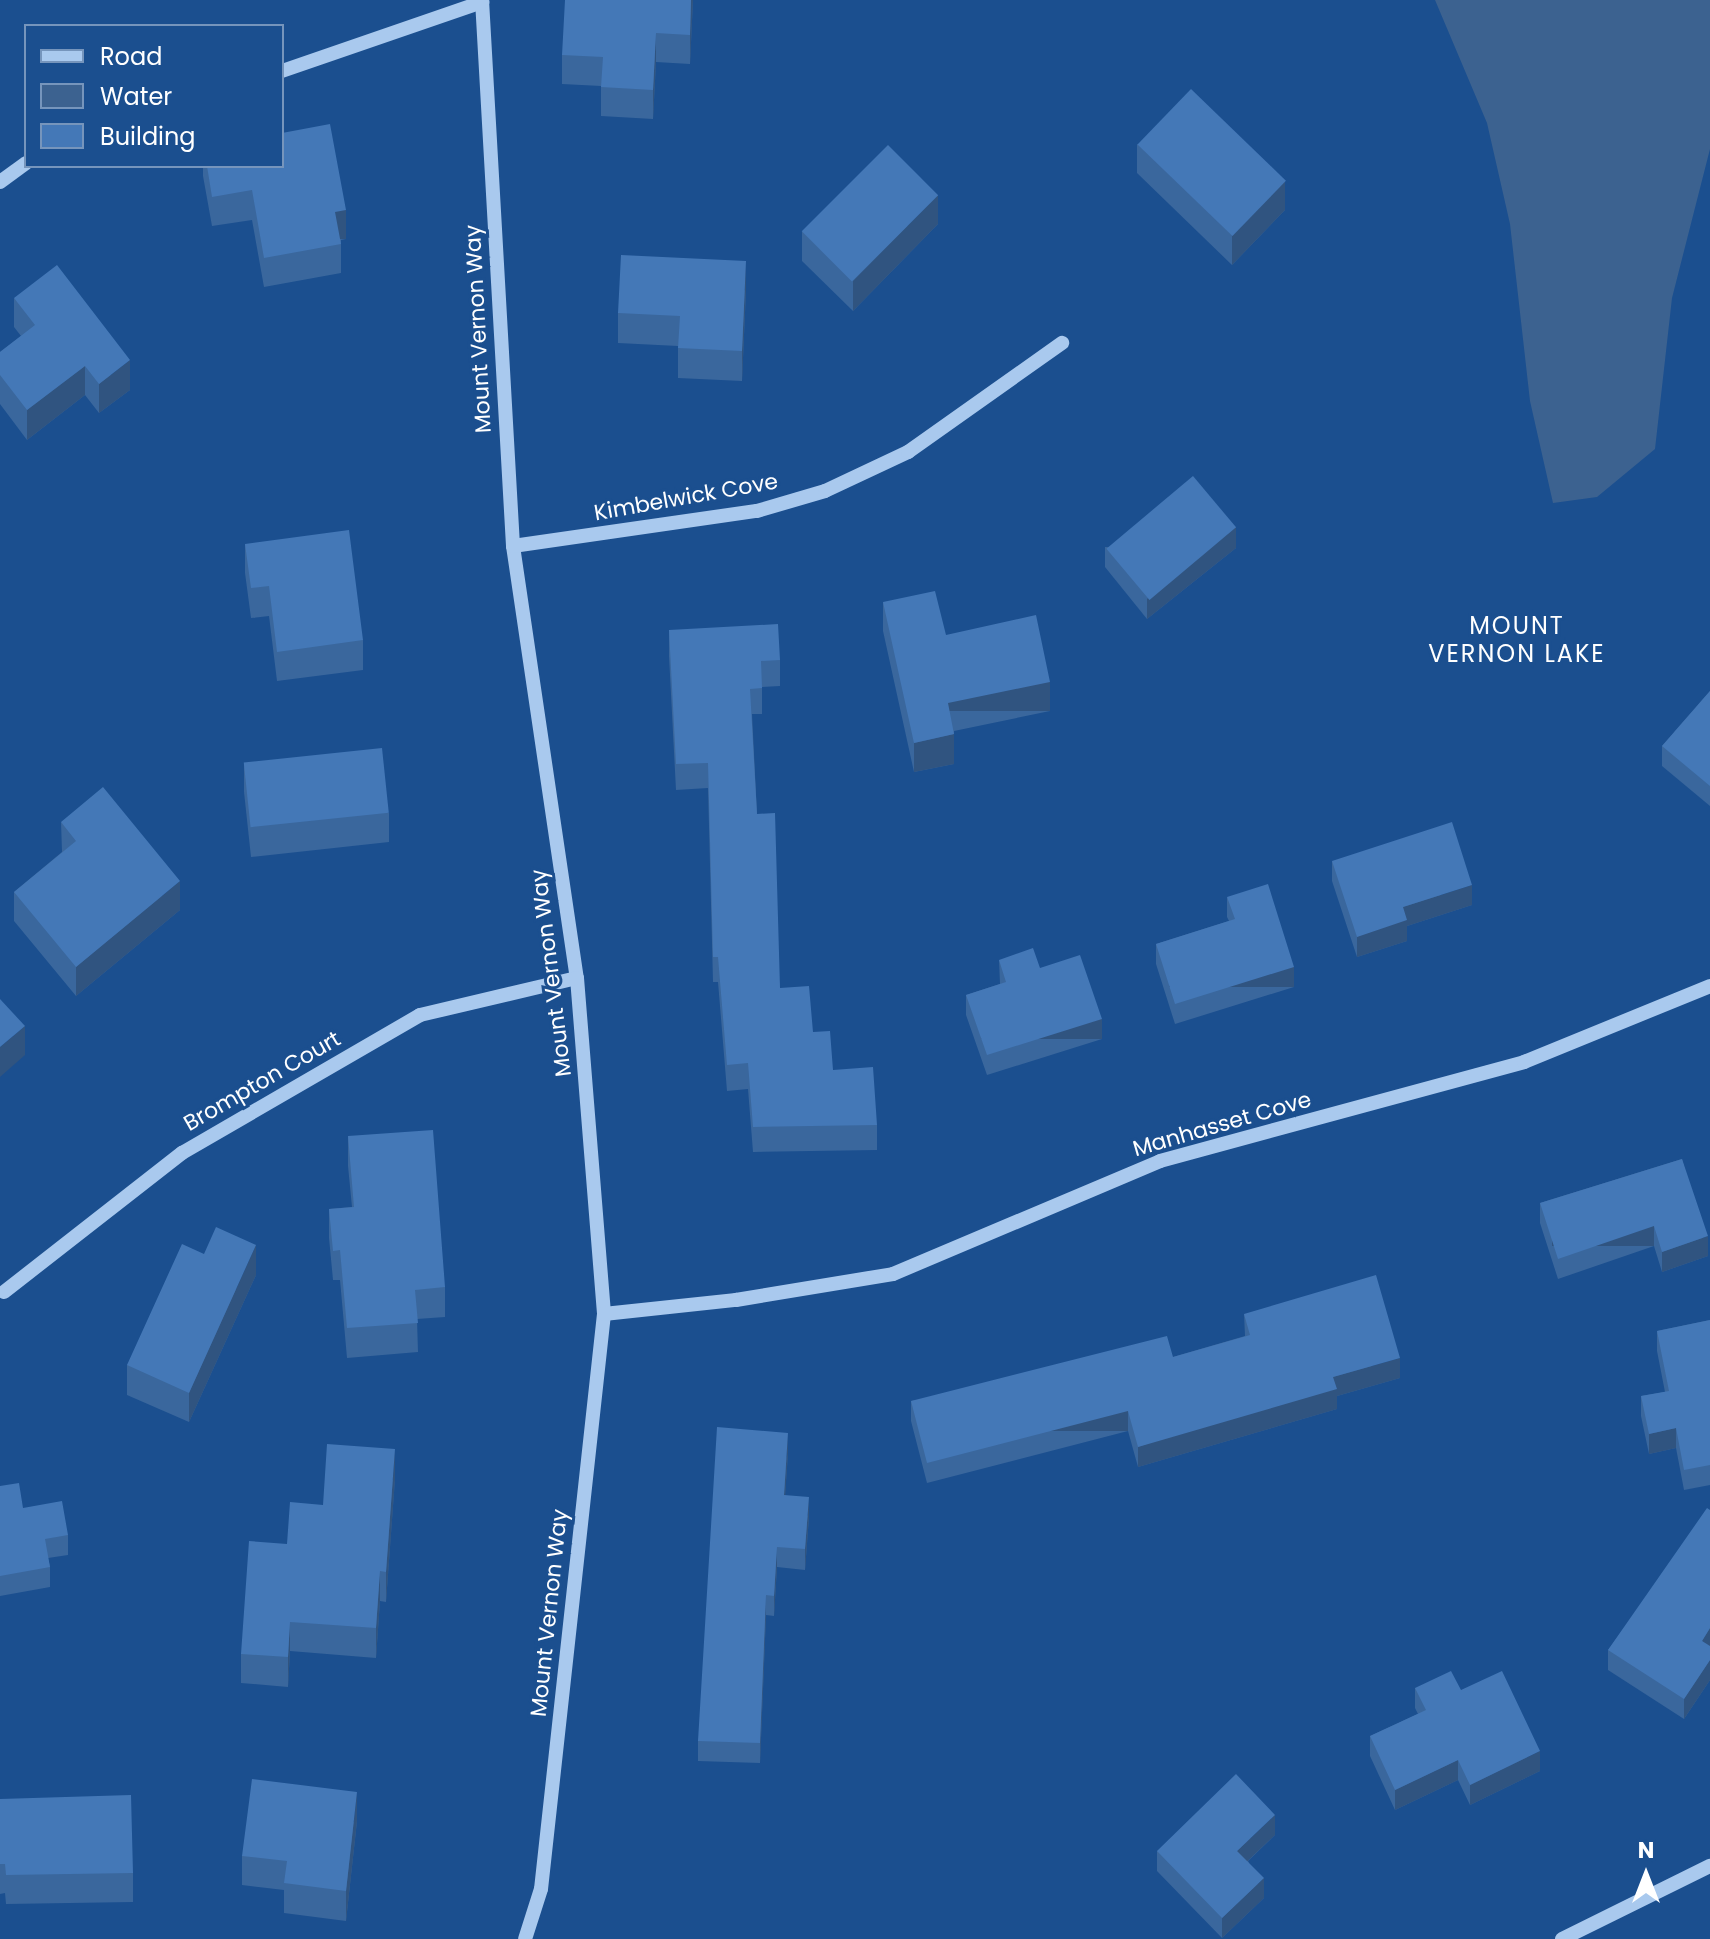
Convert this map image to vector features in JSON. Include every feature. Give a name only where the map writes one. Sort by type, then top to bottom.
[{"type":"street","points":[[284,70],[482,1]]},
{"type":"street","name":"Mount Vernon Way","points":[[482,1],[513,546],[577,978],[604,1314],[541,1889],[525,1939]]},
{"type":"street","points":[[0,182],[24,164]]},
{"type":"street","name":"Kimbelwick Cove","points":[[513,546],[757,511],[825,491],[908,452],[1062,343]]},
{"type":"street","name":"Brompton Court","points":[[4,1292],[182,1153],[420,1015],[577,978]]},
{"type":"street","name":"Manhasset Cove","points":[[604,1314],[736,1300],[893,1274],[1160,1161],[1524,1062],[1710,986]]},
{"type":"street","points":[[1562,1939],[1710,1866]]},
{"type":"water","points":[[1435,0],[1710,0],[1710,149],[1672,298],[1655,449],[1597,497],[1553,503],[1530,401],[1510,224],[1487,123]]},
{"type":"building","points":[[565,0],[691,0],[690,35],[656,33],[653,90],[601,87],[603,57],[562,55]]},
{"type":"building","points":[[1191,89],[1286,181],[1232,236],[1138,144]]},
{"type":"building","points":[[330,124],[346,210],[335,212],[341,244],[264,258],[252,190],[212,197],[207,168],[284,168],[284,133]]},
{"type":"building","points":[[888,145],[938,195],[852,281],[802,231]]},
{"type":"building","points":[[621,255],[746,261],[742,351],[678,348],[680,316],[618,313]]},
{"type":"building","points":[[57,265],[130,360],[99,384],[85,366],[27,410],[0,375],[0,352],[35,325],[14,298]]},
{"type":"building","points":[[1193,476],[1236,527],[1150,600],[1106,549]]},
{"type":"building","points":[[349,530],[363,640],[277,652],[269,586],[251,588],[245,544]]},
{"type":"building","points":[[935,591],[946,635],[1036,615],[1050,682],[948,703],[954,734],[914,743],[883,602]]},
{"type":"building","points":[[778,624],[780,660],[761,661],[762,688],[750,689],[757,814],[775,813],[780,988],[809,986],[813,1032],[830,1031],[833,1070],[873,1067],[877,1125],[753,1127],[748,1063],[727,1065],[718,957],[713,957],[708,763],[676,764],[669,630]]},
{"type":"building","points":[[1710,691],[1710,786],[1662,746]]},
{"type":"building","points":[[382,748],[389,813],[251,827],[244,763]]},
{"type":"building","points":[[103,787],[180,881],[76,967],[14,892],[76,841],[61,822]]},
{"type":"building","points":[[1452,822],[1472,885],[1403,907],[1407,920],[1357,937],[1332,861]]},
{"type":"building","points":[[1268,884],[1294,967],[1175,1004],[1156,944],[1235,919],[1227,897]]},
{"type":"building","points":[[1033,948],[1040,968],[1080,955],[1102,1019],[987,1055],[966,995],[1006,982],[999,960]]},
{"type":"building","points":[[0,999],[25,1026],[0,1047]]},
{"type":"building","points":[[433,1130],[445,1287],[415,1290],[418,1323],[347,1328],[340,1250],[333,1251],[329,1209],[354,1207],[348,1136]]},
{"type":"building","points":[[1682,1159],[1708,1236],[1662,1252],[1654,1226],[1558,1259],[1540,1203]]},
{"type":"building","points":[[216,1227],[256,1245],[189,1393],[127,1365],[182,1244],[204,1254]]},
{"type":"building","points":[[1376,1275],[1400,1358],[1333,1377],[1337,1389],[1138,1447],[1128,1411],[927,1463],[911,1401],[1167,1336],[1173,1357],[1250,1335],[1244,1314]]},
{"type":"building","points":[[1710,1320],[1710,1465],[1684,1470],[1676,1428],[1649,1434],[1641,1396],[1669,1391],[1657,1331]]},
{"type":"building","points":[[717,1427],[788,1433],[784,1495],[809,1497],[805,1549],[777,1547],[774,1596],[766,1595],[760,1743],[698,1741]]},
{"type":"building","points":[[327,1444],[395,1449],[386,1572],[380,1571],[376,1628],[290,1622],[288,1657],[241,1654],[249,1541],[287,1544],[290,1502],[323,1505]]},
{"type":"building","points":[[19,1483],[23,1508],[62,1501],[68,1535],[45,1539],[50,1567],[0,1576],[0,1486]]},
{"type":"building","points":[[1707,1508],[1710,1510],[1710,1628],[1702,1641],[1710,1646],[1710,1660],[1684,1699],[1608,1650]]},
{"type":"building","points":[[1451,1671],[1461,1690],[1502,1671],[1540,1751],[1470,1785],[1458,1760],[1395,1790],[1370,1736],[1426,1710],[1415,1688]]},
{"type":"building","points":[[1236,1774],[1275,1815],[1237,1851],[1264,1878],[1222,1918],[1157,1851]]},
{"type":"building","points":[[252,1779],[357,1792],[346,1891],[284,1883],[287,1861],[242,1856]]},
{"type":"building","points":[[131,1795],[133,1873],[6,1875],[5,1864],[0,1864],[0,1799]]},
{"type":"district","name":"MOUNT VERNON LAKE","points":[[1517,640]]}]
